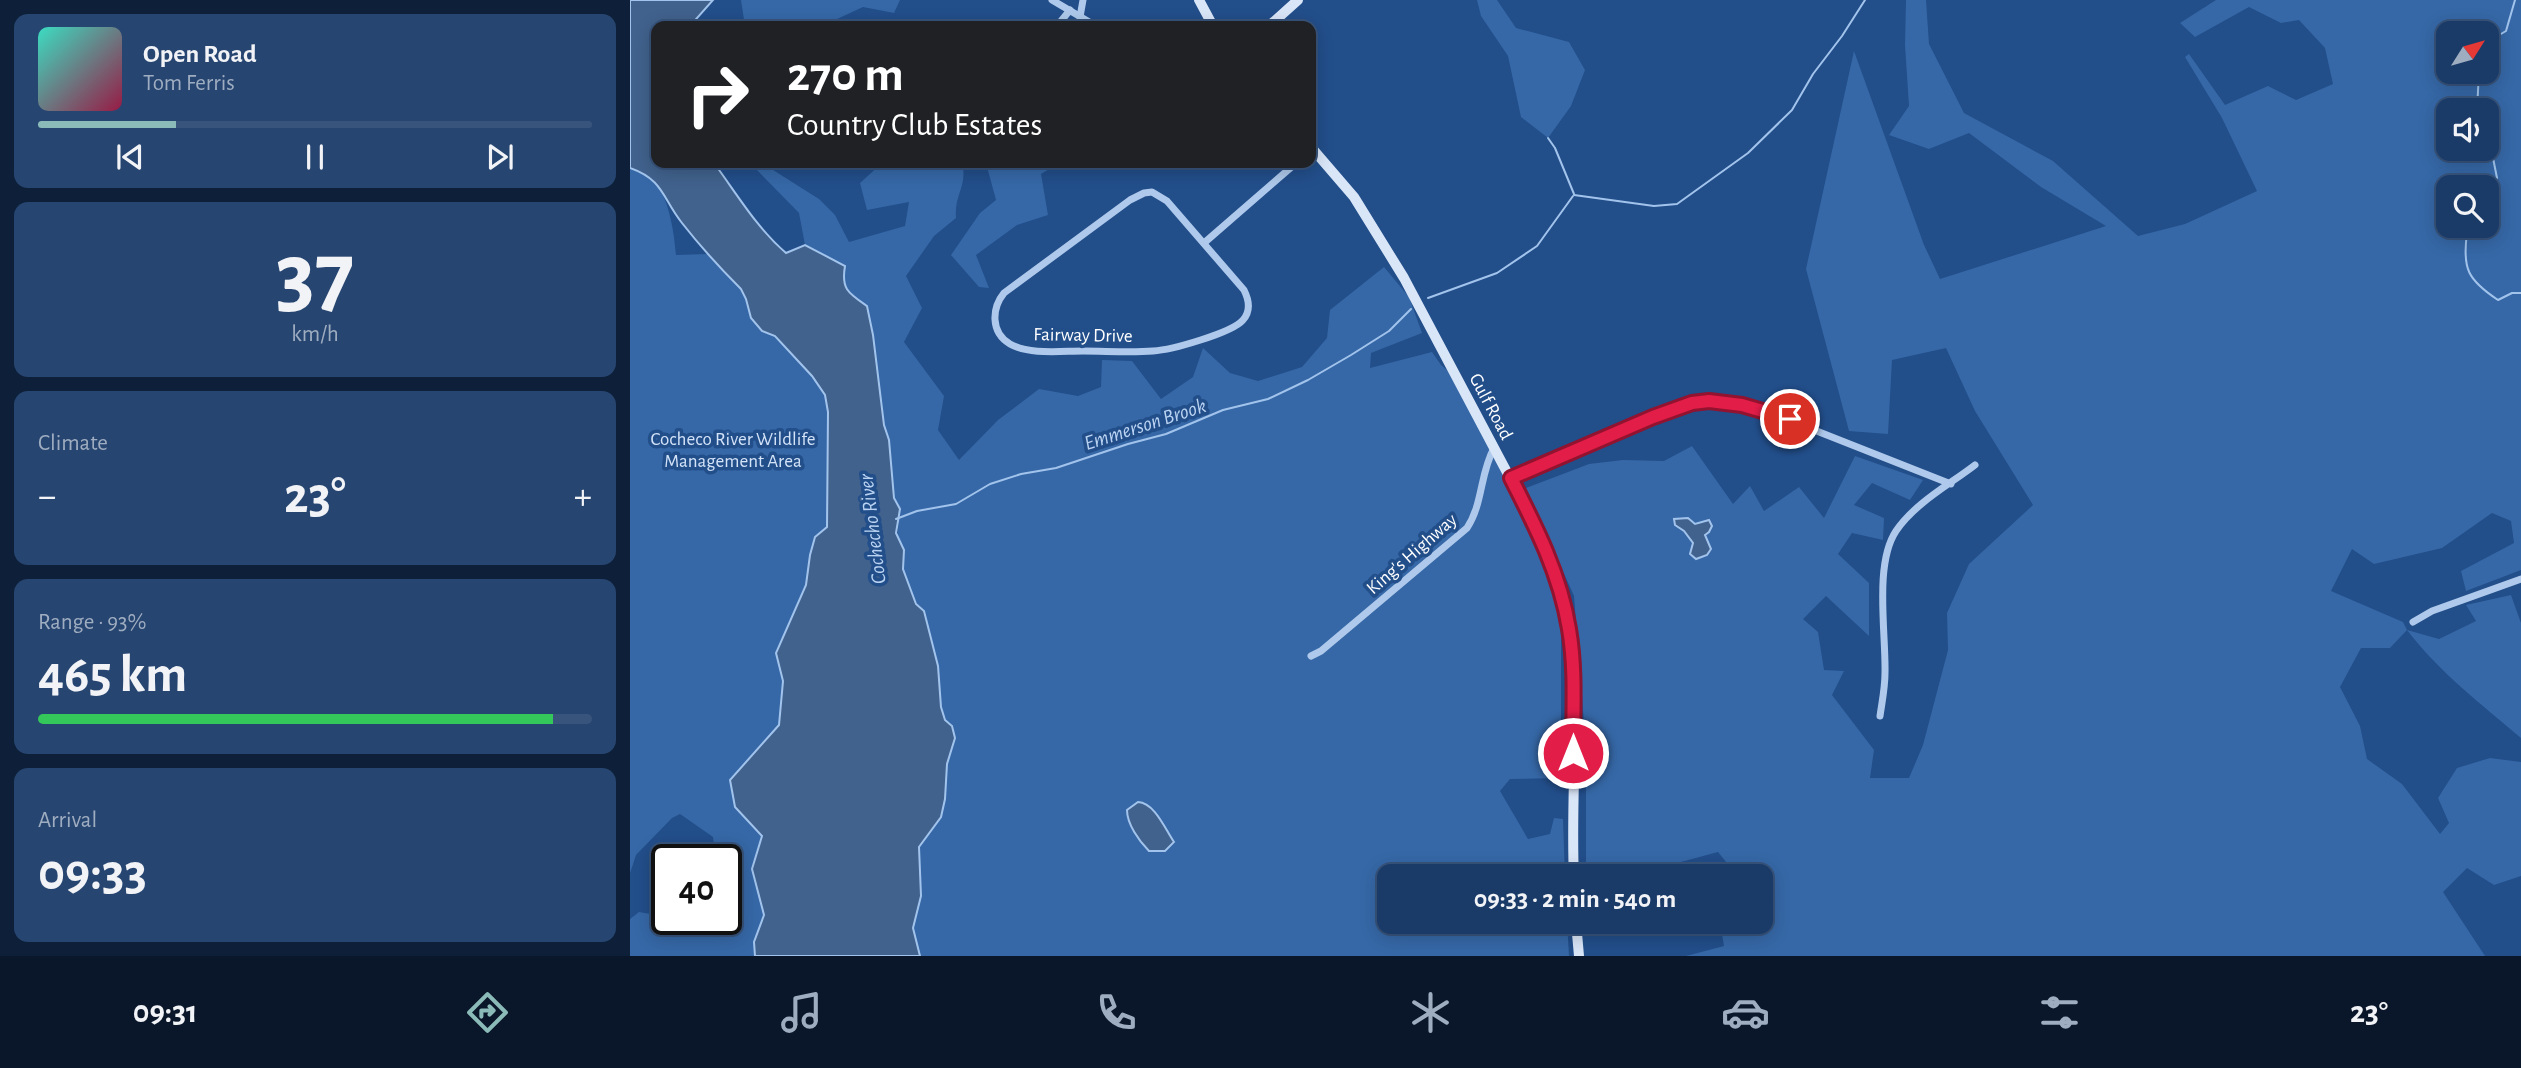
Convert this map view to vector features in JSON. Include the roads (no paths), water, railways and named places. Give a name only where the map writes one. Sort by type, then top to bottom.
[{"type":"street","points":[[1052,0],[1087,21]]},
{"type":"street","points":[[1080,17],[1083,0]]},
{"type":"street","points":[[1199,0],[1210,21]]},
{"type":"street","points":[[1275,21],[1298,0]]},
{"type":"street","points":[[1061,21],[1070,10]]},
{"type":"street","name":"Gulf Road","points":[[1316,155],[1354,197],[1404,278],[1537,528],[1549,557],[1569,628],[1573,681],[1574,864]]},
{"type":"street","points":[[1204,243],[1290,168]]},
{"type":"street","name":"Fairway Drive","points":[[1152,192],[1161,196],[1204,243],[1247,298],[1248,313],[1237,326],[1229,330],[1153,351],[1025,349],[1010,344],[998,333],[995,308],[1004,293],[1137,195],[1152,192]]},
{"type":"street","points":[[1511,478],[1667,411],[1683,405],[1709,401],[1734,403],[1766,411],[1951,484]]},
{"type":"street","name":"King's Highway","points":[[1311,656],[1321,651],[1467,527],[1476,513],[1486,462],[1494,448]]},
{"type":"street","points":[[1880,716],[1885,684],[1884,572],[1887,547],[1906,519],[1975,466]]},
{"type":"street","points":[[2413,622],[2432,611],[2521,579]]},
{"type":"street","points":[[1577,934],[1579,956]]},
{"type":"water","name":"Cochecho River","points":[[630,0],[713,0],[694,21],[651,21],[651,168],[718,168],[775,243],[786,253],[805,245],[845,266],[844,280],[847,290],[867,306],[884,425],[889,440],[894,498],[900,509],[896,533],[904,550],[903,569],[916,604],[924,611],[938,666],[941,707],[945,720],[952,726],[955,738],[947,764],[941,817],[919,847],[921,896],[913,928],[920,956],[755,956],[754,942],[764,915],[752,869],[762,836],[735,807],[730,780],[779,725],[783,681],[776,653],[806,585],[815,537],[827,527],[828,412],[825,395],[812,376],[775,336],[762,331],[751,318],[741,289],[689,232],[656,184],[630,168]]},
{"type":"water","points":[[1688,518],[1695,524],[1709,520],[1712,526],[1705,535],[1711,549],[1707,555],[1696,559],[1690,554],[1693,543],[1684,531],[1675,525],[1674,519]]},
{"type":"water","points":[[1138,802],[1150,807],[1174,842],[1165,851],[1149,851],[1134,832],[1127,810]]},
{"type":"waterway","name":"Emmerson Brook","points":[[1574,195],[1654,206],[1677,204],[1748,153],[1792,110],[1813,74],[1865,0]]},
{"type":"waterway","points":[[2499,35],[2506,31],[2515,0]]},
{"type":"waterway","points":[[2478,84],[2478,98]]},
{"type":"waterway","points":[[1548,138],[1555,148],[1574,194]]},
{"type":"waterway","points":[[2494,161],[2496,175]]},
{"type":"waterway","name":"Emmerson Brook","points":[[1428,298],[1497,273],[1537,246],[1573,196]]},
{"type":"waterway","points":[[2467,238],[2467,265],[2474,280],[2498,300],[2512,293],[2521,293]]},
{"type":"waterway","name":"Emmerson Brook","points":[[896,519],[917,511],[956,504],[990,484],[1021,474],[1056,468],[1166,434],[1223,410],[1268,399],[1351,355],[1389,331],[1411,309]]},
{"type":"park label","name":"Cocheco River Wildlife Management Area","points":[[733,449]]}]
